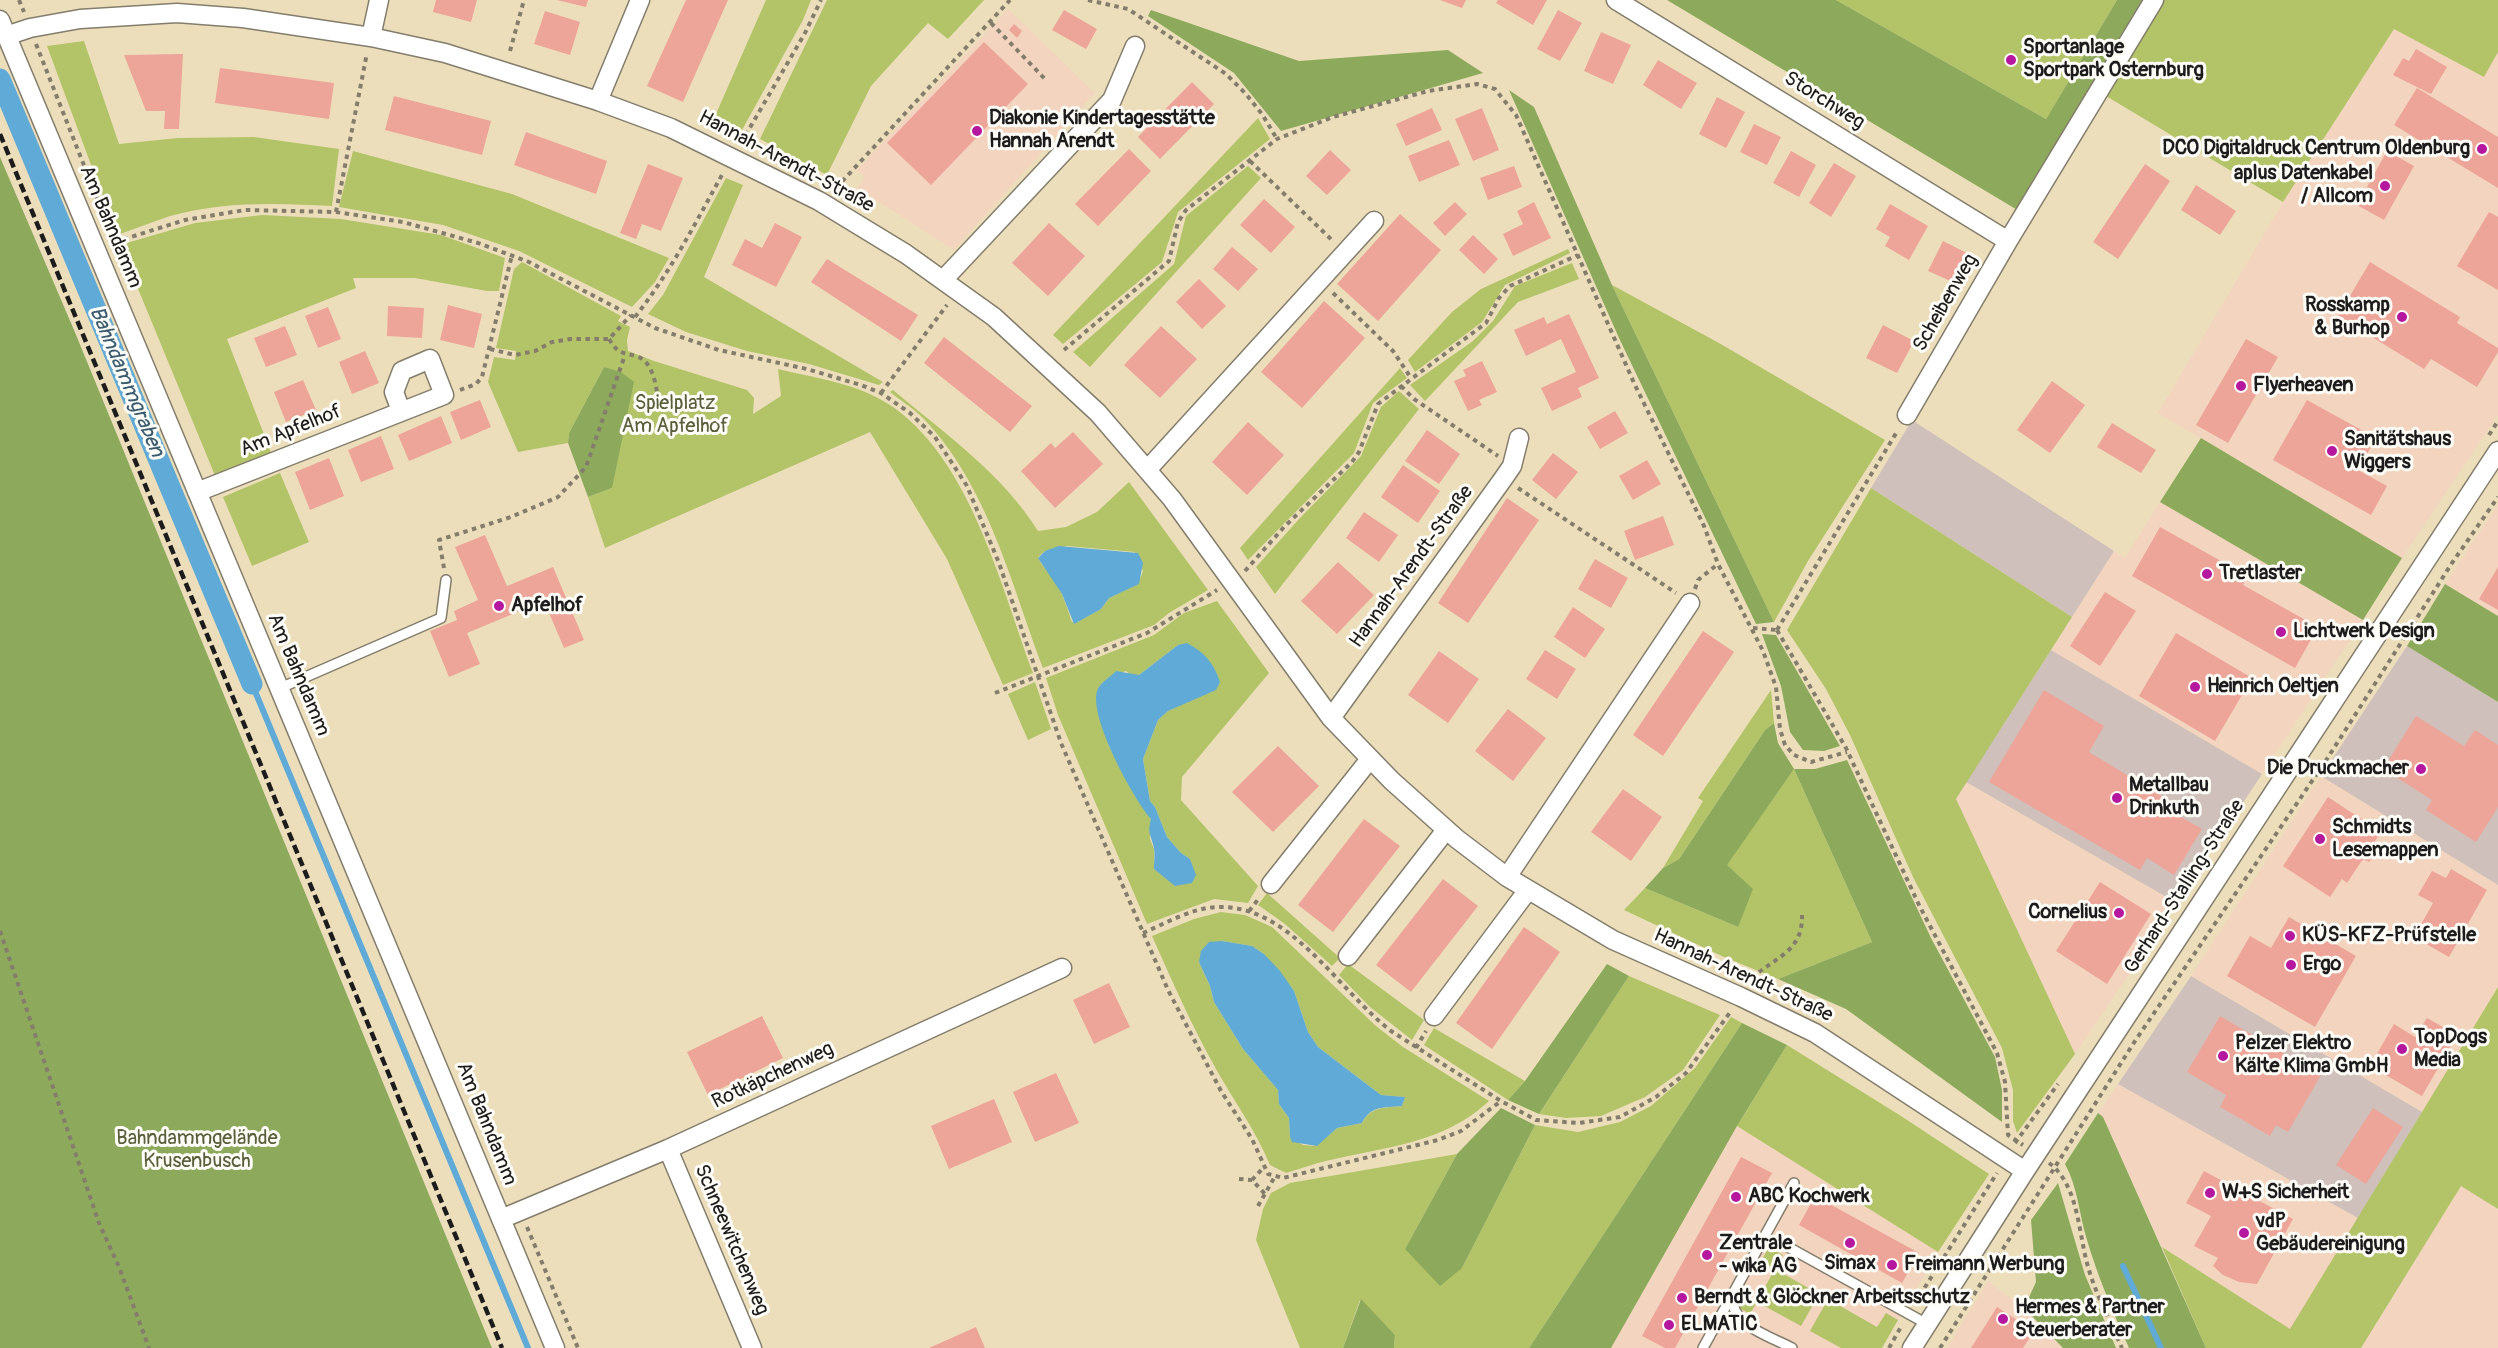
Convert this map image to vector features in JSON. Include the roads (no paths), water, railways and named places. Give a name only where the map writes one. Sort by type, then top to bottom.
[{"type":"street","points":[[371,37],[379,0]]},
{"type":"street","points":[[598,101],[640,0]]},
{"type":"street","name":"Storchweg","points":[[1616,0],[2008,241]]},
{"type":"street","name":"Scheibenweg","points":[[1907,415],[2008,241],[2154,0]]},
{"type":"street","name":"Hannah-Arendt-Straße","points":[[3,28],[54,23],[145,7],[371,37],[446,53],[598,101],[671,128],[819,201],[906,254],[994,317],[1098,413],[1172,499],[1331,718],[1370,759],[1446,830],[1508,877],[1613,940],[1787,1018],[1842,1050],[2025,1171]]},
{"type":"street","name":"Am Bahndamm","points":[[3,28],[555,1348]]},
{"type":"street","points":[[950,285],[1112,100],[1135,46]]},
{"type":"street","points":[[1147,470],[1374,220]]},
{"type":"street","name":"Am Apfelhof","points":[[197,492],[401,411]]},
{"type":"street","name":"Hannah-Arendt-Straße","points":[[1331,718],[1508,472],[1519,438]]},
{"type":"street","name":"Gerhard-Stalling-Straße","points":[[1915,1347],[1926,1324],[2036,1154],[2498,451]]},
{"type":"street","points":[[1508,877],[1690,603]]},
{"type":"street","points":[[1271,884],[1370,759]]},
{"type":"street","points":[[1348,956],[1446,830]]},
{"type":"street","points":[[1434,1016],[1528,890]]},
{"type":"street","name":"Rotkäpchenweg","points":[[501,1219],[668,1149],[1062,969]]},
{"type":"street","name":"Schneewitchenweg","points":[[668,1149],[752,1348]]},
{"type":"lane","points":[[279,689],[441,618],[446,579]]},
{"type":"lane","points":[[1703,1348],[1794,1183]]},
{"type":"lane","points":[[1758,1248],[1767,1242],[1779,1242],[1926,1324]]},
{"type":"lane","points":[[1732,1296],[1734,1310],[1742,1322],[1792,1348]]},
{"type":"water","points":[[1059,546],[1138,553],[1143,563],[1139,584],[1109,598],[1101,609],[1074,624],[1062,594],[1038,558],[1045,551]]},
{"type":"water","points":[[1187,643],[1208,659],[1220,682],[1216,690],[1168,711],[1158,720],[1143,759],[1150,801],[1155,807],[1167,837],[1181,853],[1190,859],[1196,875],[1192,883],[1175,886],[1154,869],[1154,848],[1149,831],[1151,819],[1114,757],[1096,703],[1098,688],[1116,671],[1139,675],[1178,645]]},
{"type":"water","points":[[1222,941],[1252,946],[1264,954],[1294,991],[1308,1032],[1318,1047],[1381,1095],[1405,1097],[1402,1106],[1374,1110],[1362,1123],[1337,1128],[1317,1146],[1292,1142],[1289,1118],[1279,1104],[1278,1090],[1243,1049],[1214,1002],[1210,986],[1199,962],[1201,951],[1209,942]]},
{"type":"waterway","name":"Bahndammgraben","points":[[0,79],[252,684]]},
{"type":"waterway","points":[[252,684],[528,1348]]},
{"type":"waterway","points":[[2123,1266],[2161,1348]]},
{"type":"railway","points":[[0,134],[502,1348]]},
{"type":"place","name":"Sportanlage Sportpark Osternburg","points":[[2011,60]]},
{"type":"place","name":"Diakonie Kindertagesstätte Hannah Arendt","points":[[977,131]]},
{"type":"place","name":"DCO Digitaldruck Centrum Oldenburg","points":[[2482,149]]},
{"type":"place","name":"aplus Datenkabel / Allcom","points":[[2385,186]]},
{"type":"place","name":"Rosskamp & Burhop","points":[[2402,317]]},
{"type":"place","name":"Flyerheaven","points":[[2241,386]]},
{"type":"place","name":"Sanitätshaus Wiggers","points":[[2332,451]]},
{"type":"place","name":"Tretlaster","points":[[2207,574]]},
{"type":"place","name":"Apfelhof","points":[[499,606]]},
{"type":"place","name":"Lichtwerk Design","points":[[2281,632]]},
{"type":"place","name":"Heinrich Oeltjen","points":[[2195,687]]},
{"type":"place","name":"Die Druckmacher","points":[[2421,769]]},
{"type":"place","name":"Metallbau Drinkuth","points":[[2117,798]]},
{"type":"place","name":"Schmidts Lesemappen","points":[[2320,839]]},
{"type":"place","name":"Cornelius","points":[[2119,913]]},
{"type":"place","name":"KÜS-KFZ-Prüfstelle","points":[[2290,936]]},
{"type":"place","name":"Ergo","points":[[2291,965]]},
{"type":"place","name":"TopDogs Media","points":[[2402,1049]]},
{"type":"place","name":"Pelzer Elektro Kälte Klima GmbH","points":[[2223,1056]]},
{"type":"place","name":"W+S Sicherheit","points":[[2210,1193]]},
{"type":"place","name":"ABC Kochwerk","points":[[1736,1197]]},
{"type":"place","name":"vdP Gebäudereinigung","points":[[2244,1233]]},
{"type":"place","name":"Simax","points":[[1850,1243]]},
{"type":"place","name":"Zentrale - wika AG","points":[[1707,1255]]},
{"type":"place","name":"Freimann Werbung","points":[[1892,1265]]},
{"type":"place","name":"Berndt & Glöckner Arbeitsschutz","points":[[1682,1298]]},
{"type":"place","name":"Hermes & Partner Steuerberater","points":[[2003,1319]]},
{"type":"place","name":"ELMATIC","points":[[1669,1325]]},
{"type":"park label","name":"Spielplatz Am Apfelhof","points":[[675,416]]},
{"type":"park label","name":"Bahndammgelände Krusenbusch","points":[[197,1150]]}]
